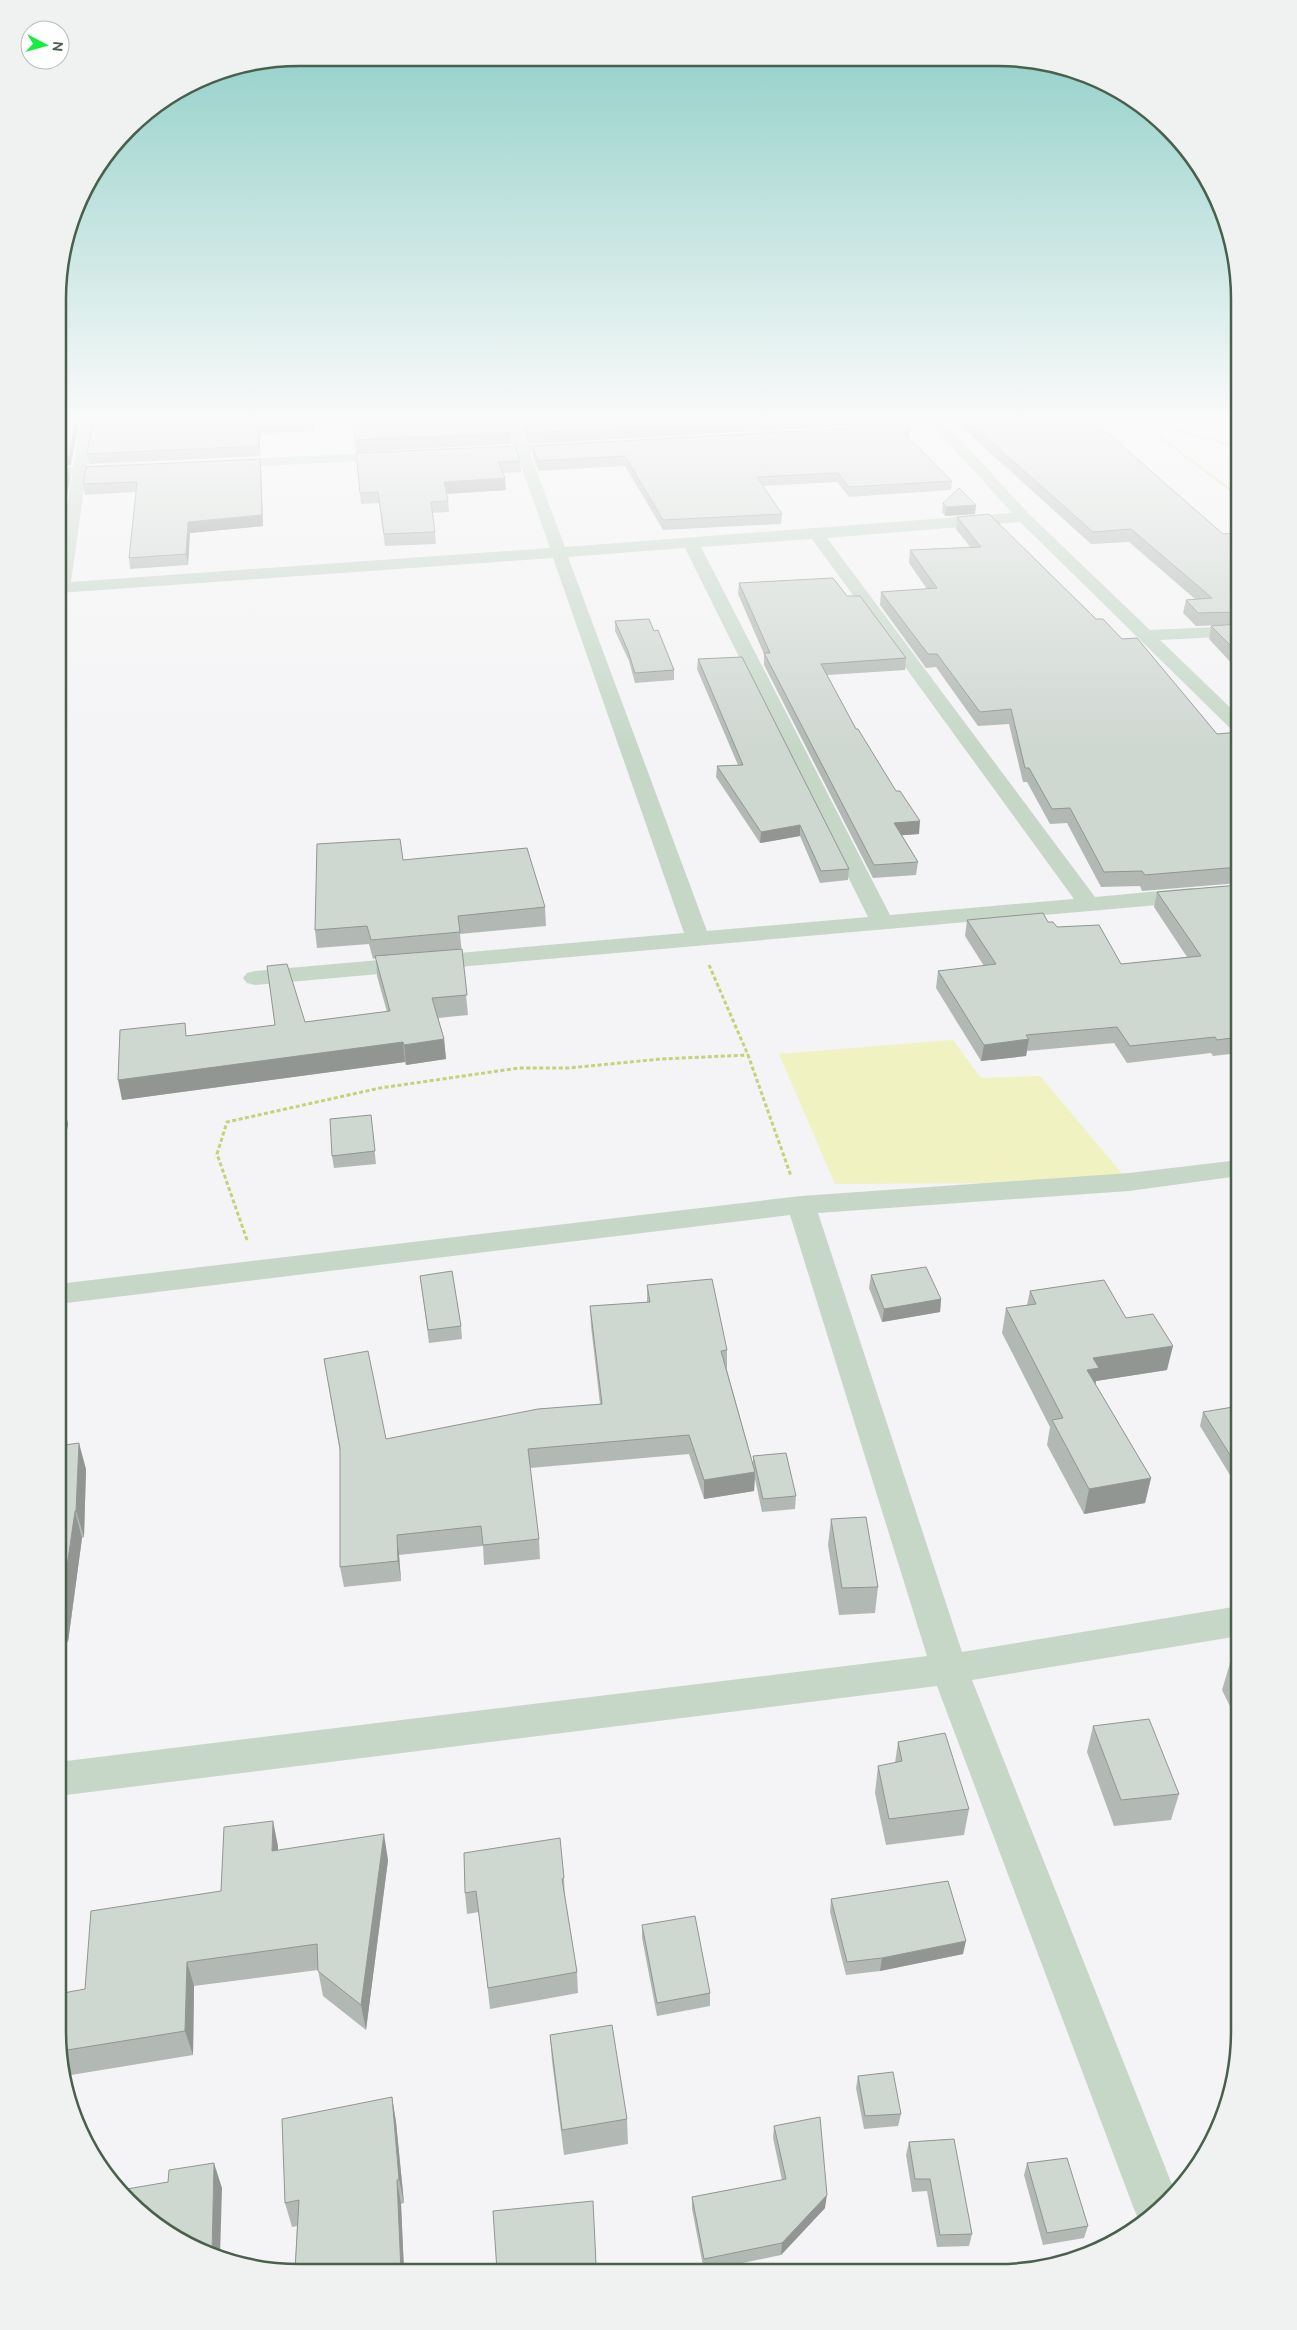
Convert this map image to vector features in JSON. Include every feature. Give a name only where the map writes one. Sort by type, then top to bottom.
[{"type":"street","points":[[66,554],[70,531]]},
{"type":"street","points":[[551,531],[698,940]]},
{"type":"street","points":[[66,588],[866,531]]},
{"type":"street","points":[[1038,531],[1148,635],[1231,718]]},
{"type":"street","points":[[817,535],[1089,904]]},
{"type":"street","points":[[690,542],[883,923]]},
{"type":"street","points":[[1148,635],[1231,631]]},
{"type":"street","points":[[255,978],[1211,894]]},
{"type":"street","points":[[66,1293],[801,1205],[1129,1182],[1231,1169]]},
{"type":"street","points":[[801,1205],[949,1669],[1155,2202]]},
{"type":"street","points":[[66,1778],[949,1669],[1231,1622]]},
{"type":"path","points":[[698,940],[748,1056],[801,1205]]},
{"type":"path","points":[[257,1269],[216,1154],[227,1122],[380,1088],[519,1068],[568,1068],[661,1058],[748,1056]]},
{"type":"green space","points":[[953,1040],[981,1078],[1040,1076],[1129,1182],[835,1184],[779,1054]]},
{"type":"building","points":[[132,531],[187,531],[186,554],[129,558]]},
{"type":"building","points":[[384,531],[435,532],[384,534]]},
{"type":"building","points":[[968,531],[1006,531],[1096,619],[1103,619],[1122,639],[1137,638],[1217,734],[1231,733],[1231,868],[1145,875],[1142,871],[1104,872],[1070,808],[1052,809],[1029,768],[1025,768],[1011,709],[980,712],[937,654],[928,654],[881,592],[937,588],[910,550],[981,547]]},
{"type":"building","points":[[1133,531],[1219,531],[1223,534],[1231,534],[1231,612],[1198,613],[1186,600],[1212,598]]},
{"type":"building","points":[[833,578],[847,596],[860,596],[906,658],[821,664],[856,729],[858,729],[896,791],[900,791],[920,821],[894,823],[918,862],[874,865],[764,653],[770,653],[739,583]]},
{"type":"building","points":[[649,619],[654,631],[658,630],[674,670],[635,673],[615,621]]},
{"type":"building","points":[[1231,625],[1231,646],[1211,626]]},
{"type":"building","points":[[742,657],[849,869],[821,871],[800,825],[761,832],[717,766],[743,765],[698,659]]},
{"type":"building","points":[[400,839],[403,860],[527,848],[545,907],[458,916],[460,932],[371,940],[367,926],[315,930],[317,844]]},
{"type":"building","points":[[1231,886],[1231,1038],[1217,1040],[1215,1037],[1130,1046],[1117,1027],[1026,1035],[1029,1039],[984,1045],[938,971],[996,964],[967,920],[1043,913],[1048,922],[1053,922],[1057,927],[1099,925],[1121,964],[1201,956],[1157,892]]},
{"type":"building","points":[[462,949],[467,995],[432,998],[444,1039],[404,1045],[403,1042],[118,1080],[120,1030],[185,1023],[186,1036],[275,1025],[267,966],[287,964],[305,1022],[390,1011],[375,956]]},
{"type":"building","points":[[371,1115],[375,1151],[332,1156],[330,1119]]},
{"type":"building","points":[[926,1267],[941,1299],[884,1309],[871,1275]]},
{"type":"building","points":[[452,1271],[461,1326],[428,1330],[420,1276]]},
{"type":"building","points":[[712,1279],[727,1350],[721,1351],[755,1472],[704,1480],[689,1435],[528,1449],[539,1539],[483,1545],[481,1526],[397,1535],[398,1561],[340,1567],[340,1448],[324,1359],[368,1351],[386,1439],[538,1409],[602,1404],[590,1306],[650,1302],[647,1285]]},
{"type":"building","points":[[1104,1280],[1126,1318],[1153,1314],[1173,1346],[1093,1358],[1099,1368],[1087,1370],[1151,1478],[1089,1489],[1052,1420],[1063,1418],[1006,1308],[1036,1304],[1030,1291]]},
{"type":"building","points":[[1231,1407],[1231,1456],[1203,1412]]},
{"type":"building","points":[[79,1443],[76,1511],[66,1574],[66,1445]]},
{"type":"building","points":[[786,1453],[796,1496],[763,1499],[753,1456]]},
{"type":"building","points":[[866,1517],[878,1587],[842,1588],[831,1519]]},
{"type":"building","points":[[1149,1719],[1179,1794],[1121,1800],[1093,1726]]},
{"type":"building","points":[[945,1733],[969,1809],[889,1819],[878,1766],[902,1761],[898,1742]]},
{"type":"building","points":[[273,1821],[272,1851],[384,1834],[361,2005],[318,1971],[317,1944],[187,1962],[185,2031],[67,2050],[66,1993],[85,1989],[91,1911],[221,1891],[224,1827]]},
{"type":"building","points":[[560,1838],[564,1878],[562,1879],[577,1972],[488,1988],[476,1891],[465,1893],[464,1853]]},
{"type":"building","points":[[948,1881],[966,1941],[882,1958],[847,1962],[831,1899]]},
{"type":"building","points":[[695,1916],[710,1993],[657,2003],[642,1925]]},
{"type":"building","points":[[612,2025],[627,2119],[562,2130],[550,2035]]},
{"type":"building","points":[[893,2072],[901,2114],[865,2116],[858,2076]]},
{"type":"building","points":[[392,2097],[399,2179],[397,2180],[401,2264],[295,2264],[299,2200],[285,2203],[282,2119]]},
{"type":"building","points":[[820,2117],[827,2195],[782,2243],[704,2259],[692,2197],[786,2179],[774,2126]]},
{"type":"building","points":[[954,2139],[972,2234],[940,2235],[930,2179],[915,2179],[909,2142]]},
{"type":"building","points":[[1067,2158],[1088,2226],[1047,2233],[1027,2163]]},
{"type":"building","points":[[214,2163],[212,2247],[183,2233],[157,2216],[128,2189],[168,2182],[169,2170]]},
{"type":"building","points":[[593,2201],[596,2264],[497,2264],[493,2211]]}]
